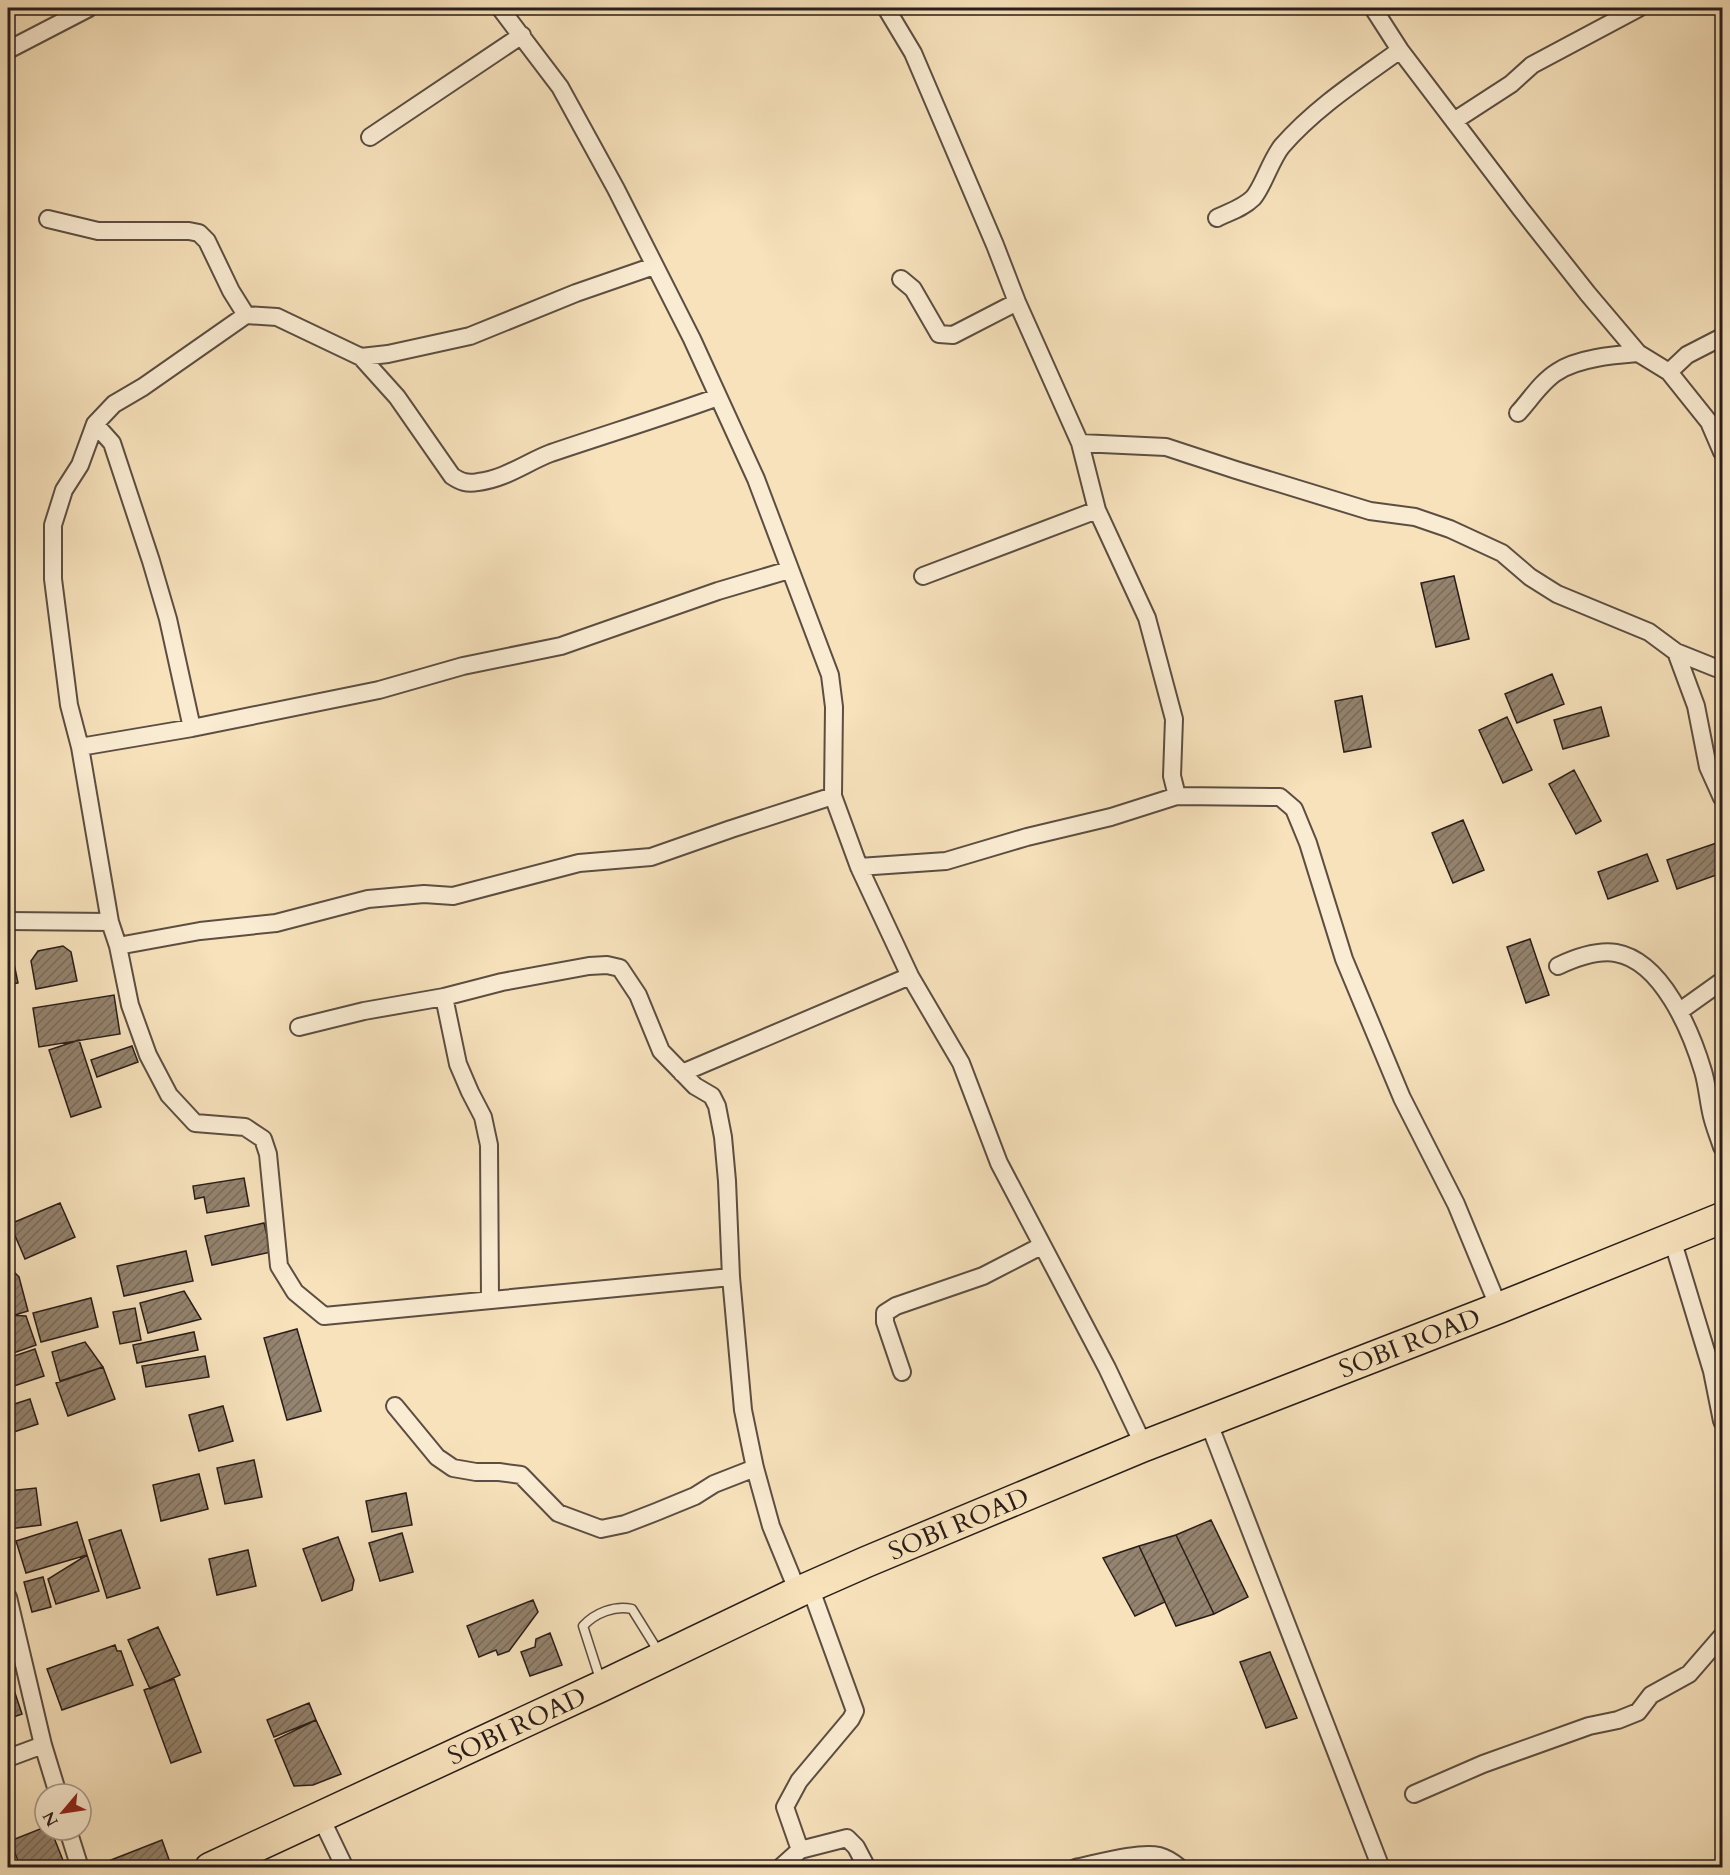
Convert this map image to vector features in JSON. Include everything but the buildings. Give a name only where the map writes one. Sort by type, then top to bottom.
[{"type":"highway","name":"SOBI ROAD","points":[[210,1868],[804,1590],[1144,1446],[1499,1308],[1722,1218]]},
{"type":"street","points":[[8,50],[89,8]]},
{"type":"street","points":[[500,8],[560,87],[616,189],[692,339],[756,479],[830,675],[834,707],[833,796],[859,867],[910,976],[962,1063],[999,1163],[1107,1368],[1144,1446]]},
{"type":"street","points":[[886,8],[913,53],[1017,302],[1080,443],[1097,510],[1147,618],[1174,719],[1172,776],[1177,796]]},
{"type":"street","points":[[1373,8],[1400,50],[1588,294],[1638,353],[1669,372],[1709,422],[1722,452]]},
{"type":"street","points":[[1454,121],[1511,84],[1532,65],[1639,8]]},
{"type":"street","points":[[370,137],[522,35]]},
{"type":"street","points":[[1217,218],[1239,208],[1254,196],[1281,147],[1328,102],[1400,50]]},
{"type":"street","points":[[48,219],[98,231],[199,233],[207,241],[231,291],[246,315]]},
{"type":"street","points":[[361,357],[388,354],[470,336],[576,293],[654,266]]},
{"type":"street","points":[[901,279],[913,289],[939,334],[953,335],[1017,302]]},
{"type":"street","points":[[718,397],[548,454],[507,474],[480,482],[463,483],[452,476],[397,397],[361,357],[277,317],[246,315],[143,387],[114,404],[95,424],[80,465],[64,490],[53,525],[52,579],[69,705],[80,747],[110,922],[118,946],[130,1005],[148,1055],[169,1095],[195,1123],[245,1127],[263,1139],[268,1154],[279,1266],[295,1292],[324,1316],[731,1277]]},
{"type":"street","points":[[1669,372],[1687,355],[1722,337]]},
{"type":"street","points":[[1518,413],[1557,372],[1579,363],[1638,353]]},
{"type":"street","points":[[95,424],[112,443],[151,561],[168,619],[192,728]]},
{"type":"street","points":[[1080,443],[1166,447],[1370,511],[1415,516],[1502,553],[1530,577],[1557,594],[1649,632],[1676,651],[1716,668],[1722,668]]},
{"type":"street","points":[[923,576],[1097,510]]},
{"type":"street","points":[[80,747],[192,728],[379,690],[463,666],[561,646],[718,591],[789,570]]},
{"type":"street","points":[[1676,651],[1696,706],[1708,767],[1722,798]]},
{"type":"street","points":[[118,946],[200,931],[276,923],[368,899],[424,894],[453,896],[579,863],[651,857],[833,796]]},
{"type":"street","points":[[859,867],[946,861],[1027,837],[1111,817],[1177,796],[1280,797],[1294,809],[1308,843],[1344,959],[1402,1098],[1456,1204],[1499,1308]]},
{"type":"street","points":[[8,921],[110,922]]},
{"type":"street","points":[[1558,966],[1580,957],[1615,953],[1633,959],[1663,986],[1680,1011],[1704,1072],[1711,1114],[1722,1147]]},
{"type":"street","points":[[299,1027],[364,1011],[444,997],[502,982],[607,964],[620,968],[638,995],[661,1051],[696,1086],[712,1095],[717,1106],[727,1181],[731,1277],[743,1410],[755,1468],[771,1526],[804,1590],[855,1712],[799,1781],[785,1807],[800,1850]]},
{"type":"street","points":[[682,1073],[910,976]]},
{"type":"street","points":[[1680,1011],[1722,981]]},
{"type":"street","points":[[444,997],[458,1064],[483,1117],[489,1145],[490,1300]]},
{"type":"street","points":[[1672,1239],[1712,1371],[1722,1421]]},
{"type":"street","points":[[902,1372],[885,1322],[885,1313],[896,1306],[983,1276],[1041,1246]]},
{"type":"street","points":[[395,1406],[437,1457],[453,1468],[521,1475],[558,1513],[601,1529],[625,1524],[657,1512],[695,1496],[714,1484],[755,1468]]},
{"type":"street","points":[[1208,1421],[1381,1868]]},
{"type":"street","points":[[8,1597],[54,1782]]},
{"type":"street","points":[[1414,1794],[1484,1764],[1589,1726],[1618,1720],[1638,1712],[1651,1695],[1689,1674],[1722,1636]]},
{"type":"street","points":[[8,1758],[43,1745]]},
{"type":"street","points":[[307,1822],[345,1868]]},
{"type":"street","points":[[780,1868],[800,1850],[847,1838],[856,1847],[867,1868]]},
{"type":"street","points":[[72,1842],[80,1868]]},
{"type":"street","points":[[1075,1868],[1138,1856],[1158,1856],[1174,1862],[1180,1868]]},
{"type":"lane","points":[[602,1686],[583,1626],[590,1619],[620,1606],[632,1609],[662,1658]]}]
